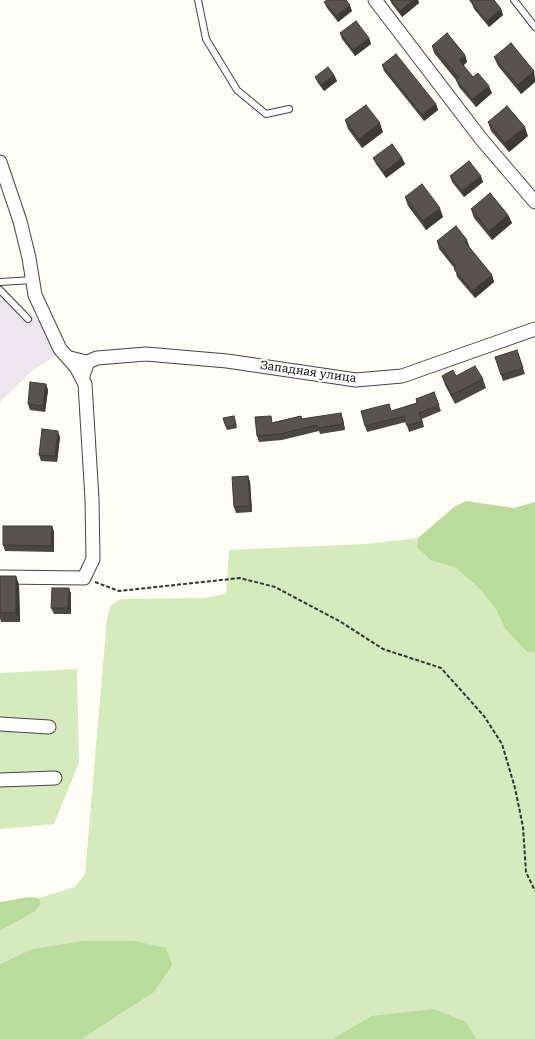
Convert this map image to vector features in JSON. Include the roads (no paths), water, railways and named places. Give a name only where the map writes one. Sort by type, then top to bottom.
[{"type":"street","points":[[375,0],[482,140],[535,202]]},
{"type":"street","points":[[0,162],[20,221],[35,295],[63,353],[76,367],[85,384],[92,499],[93,559],[84,578],[0,577]]},
{"type":"street","name":"Западная улица","points":[[76,367],[97,358],[146,354],[191,357],[356,380],[402,376],[535,329]]},
{"type":"street","points":[[0,724],[49,727]]},
{"type":"street","points":[[0,780],[54,778]]},
{"type":"lane","points":[[198,0],[206,39],[237,90],[266,114],[289,109]]},
{"type":"lane","points":[[514,0],[535,27]]},
{"type":"lane","points":[[0,282],[33,280]]},
{"type":"lane","points":[[0,290],[28,319]]},
{"type":"lane","points":[[63,353],[92,360],[85,384]]}]
